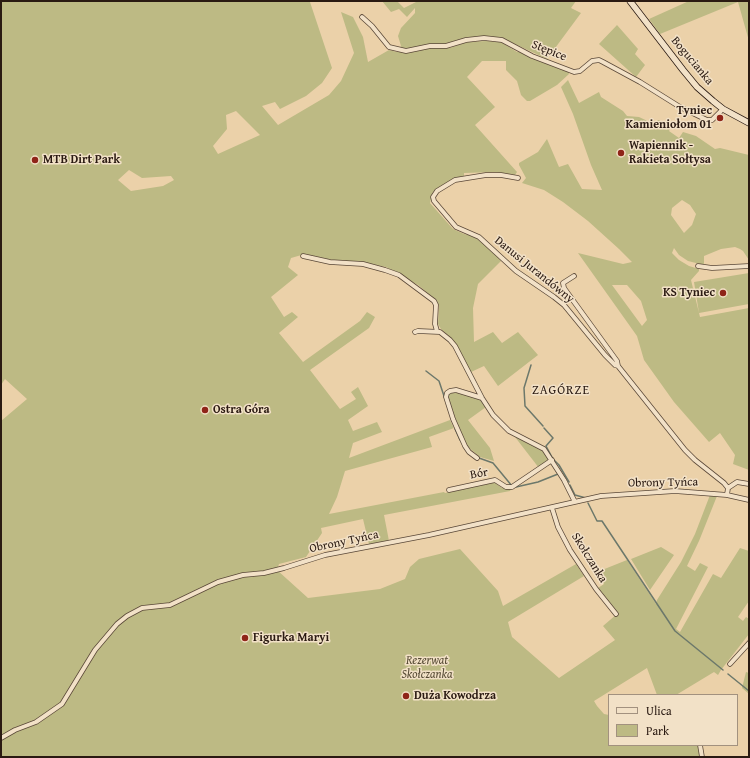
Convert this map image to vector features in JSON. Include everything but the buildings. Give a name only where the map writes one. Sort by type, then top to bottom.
[{"type":"street","name":"Bogucianka","points":[[630,1],[688,76],[723,109],[749,123]]},
{"type":"street","name":"Stępice","points":[[362,17],[372,26],[389,47],[406,50],[430,46],[446,46],[466,40],[484,38],[502,40],[532,56],[574,72],[580,71],[592,61],[599,60],[640,82],[680,107],[707,120],[712,120],[723,109]]},
{"type":"street","name":"Danusi Jurandówny","points":[[518,178],[501,175],[486,175],[455,180],[437,191],[433,197],[434,201],[456,227],[479,237],[516,270],[564,305],[605,355],[618,366],[685,450],[728,488]]},
{"type":"street","points":[[303,256],[330,262],[364,264],[399,275],[434,301],[437,311],[435,318],[437,331]]},
{"type":"street","points":[[698,266],[712,268],[749,266]]},
{"type":"street","points":[[574,276],[564,283],[564,288],[617,361],[618,366]]},
{"type":"street","points":[[415,332],[437,331],[446,335],[455,346],[482,398],[501,424],[509,431],[544,449],[552,460],[575,502]]},
{"type":"street","points":[[477,458],[469,452],[465,446],[453,419],[446,393],[456,390],[482,398]]},
{"type":"street","name":"Bór","points":[[449,490],[495,480],[506,487],[512,487],[552,460]]},
{"type":"street","points":[[727,495],[728,488],[737,482],[749,484]]},
{"type":"street","name":"Obrony Tyńca","points":[[1,738],[15,730],[36,722],[62,704],[90,658],[108,634],[127,616],[142,608],[170,605],[218,582],[243,575],[264,573],[284,568],[325,555],[429,535],[616,494],[675,491],[727,495],[749,500]]},
{"type":"street","name":"Skołczanka","points":[[552,508],[558,527],[570,550],[596,589],[616,614]]},
{"type":"street","points":[[730,664],[749,643]]},
{"type":"street","points":[[700,746],[702,757]]},
{"type":"green space","name":"Rezerwat Skołczanka","points":[[1,1],[312,1],[310,2],[332,68],[322,83],[306,96],[280,109],[275,102],[262,106],[278,125],[329,95],[341,81],[354,53],[341,12],[353,17],[363,37],[368,62],[389,50],[397,52],[401,46],[398,36],[401,28],[415,13],[415,8],[407,17],[399,9],[391,12],[382,1],[397,1],[404,8],[418,1],[576,1],[571,8],[581,13],[547,59],[502,38],[464,38],[446,45],[450,48],[467,42],[501,42],[517,52],[521,51],[568,71],[569,74],[557,85],[530,101],[527,101],[521,95],[517,81],[506,70],[506,61],[482,61],[467,77],[495,107],[475,125],[517,172],[515,175],[496,172],[464,173],[464,176],[450,181],[433,192],[430,203],[453,229],[464,234],[479,237],[501,261],[478,284],[473,308],[474,342],[493,332],[502,343],[518,332],[538,355],[498,386],[484,366],[471,372],[456,344],[438,324],[439,306],[436,300],[418,285],[386,267],[362,262],[332,260],[305,254],[291,258],[288,267],[298,275],[271,297],[284,317],[292,312],[298,317],[279,333],[303,362],[360,321],[367,312],[375,317],[369,328],[310,370],[340,409],[356,399],[351,392],[358,387],[368,406],[348,420],[353,431],[377,422],[382,432],[353,443],[349,458],[450,420],[454,428],[429,437],[432,447],[345,471],[337,497],[329,514],[445,493],[494,482],[502,488],[511,489],[510,491],[384,515],[389,541],[369,544],[363,519],[321,528],[322,533],[306,557],[279,564],[277,570],[308,598],[380,589],[405,579],[410,567],[419,559],[460,549],[498,591],[503,606],[576,564],[584,576],[508,622],[512,637],[559,678],[615,640],[603,626],[617,614],[598,588],[604,584],[597,572],[627,560],[656,604],[681,562],[695,534],[710,495],[717,496],[687,566],[695,571],[700,563],[708,567],[676,629],[680,632],[713,574],[721,578],[740,548],[749,551],[749,601],[738,617],[743,621],[746,617],[749,619],[749,634],[718,675],[714,672],[678,694],[657,694],[647,668],[594,701],[604,714],[608,715],[608,746],[699,746],[701,757],[1,757],[1,421],[27,399],[5,379],[1,385]],"holes":[[[236,111],[260,135],[218,154],[213,146],[227,129],[226,115]],[[129,170],[142,178],[171,176],[174,180],[163,186],[131,191],[118,180]]]},
{"type":"green space","points":[[689,1],[749,1],[749,41],[738,2],[660,34],[649,19]]},
{"type":"green space","points":[[617,25],[638,49],[635,54],[645,65],[636,77],[599,44]]},
{"type":"green space","points":[[568,80],[579,103],[599,92],[601,97],[623,111],[627,116],[639,117],[654,124],[658,120],[672,126],[669,131],[679,138],[683,132],[696,136],[715,149],[720,148],[749,155],[749,260],[743,251],[735,247],[721,249],[704,256],[704,265],[688,261],[679,255],[674,248],[672,253],[679,260],[689,266],[699,269],[691,280],[700,317],[749,308],[749,470],[733,464],[735,455],[720,433],[709,442],[674,402],[644,360],[637,336],[578,253],[623,264],[632,262],[588,221],[563,202],[544,190],[522,183],[526,178],[519,163],[538,152],[547,139],[559,167],[568,164],[582,189],[602,190],[561,87]],"holes":[[[682,200],[690,205],[696,214],[692,225],[684,233],[671,215],[672,208]],[[612,285],[627,285],[641,301],[647,320],[642,326]]]},
{"type":"green space","name":"KS Tyniec","points":[[749,273],[749,304],[699,313],[694,282]]},
{"type":"green space","points":[[456,391],[480,399],[486,407],[468,420],[490,448],[494,461],[480,457],[468,447],[448,401],[448,395],[451,392]]},
{"type":"green space","points":[[515,437],[536,445],[544,452],[549,460],[539,468]]},
{"type":"green space","points":[[661,547],[674,555],[650,590],[631,559]]},
{"type":"green space","points":[[746,672],[749,673],[749,694],[742,688]]},
{"type":"waterway","points":[[531,365],[524,388],[525,406],[543,426]]},
{"type":"waterway","points":[[426,371],[439,381],[445,399]]},
{"type":"waterway","points":[[544,428],[553,438],[546,446],[569,482]]},
{"type":"waterway","points":[[455,429],[460,440]]},
{"type":"waterway","points":[[479,458],[493,463],[512,486]]},
{"type":"waterway","points":[[516,487],[538,482],[558,474]]},
{"type":"waterway","points":[[570,485],[575,495],[586,498]]},
{"type":"waterway","points":[[588,503],[597,521],[602,521],[675,631],[723,670]]},
{"type":"waterway","points":[[728,674],[749,691]]},
{"type":"place","name":"Tyniec Kamieniołom 01","points":[[720,118]]},
{"type":"place","name":"Wapiennik - Rakieta Sołtysa","points":[[621,153]]},
{"type":"place","name":"MTB Dirt Park","points":[[35,160]]},
{"type":"place","name":"KS Tyniec","points":[[723,293]]},
{"type":"place","name":"Ostra Góra","points":[[205,410]]},
{"type":"place","name":"Figurka Maryi","points":[[245,638]]},
{"type":"place","name":"Duża Kowodrza","points":[[406,696]]},
{"type":"district","name":"ZAGÓRZE","points":[[561,391]]}]
